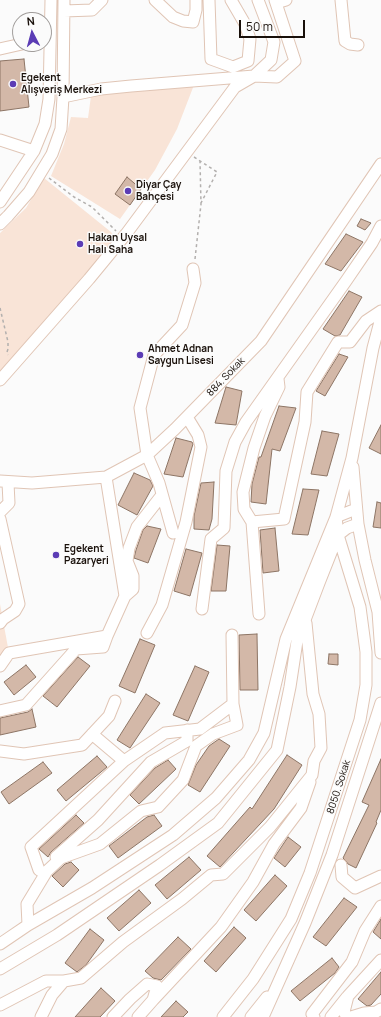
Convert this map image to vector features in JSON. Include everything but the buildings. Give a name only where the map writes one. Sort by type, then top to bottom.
[{"type":"street","points":[[50,12],[51,0]]},
{"type":"street","points":[[0,208],[4,220],[29,192],[52,154],[61,129],[63,97],[64,6],[92,10],[102,0]]},
{"type":"street","points":[[155,0],[173,17],[183,21],[193,22],[196,10],[196,0]]},
{"type":"street","points":[[209,0],[211,59],[233,67],[248,61],[250,40],[245,24],[231,0]]},
{"type":"street","points":[[0,380],[89,279],[126,234],[235,87],[254,76],[270,60],[274,42],[258,0]]},
{"type":"street","points":[[341,0],[345,41],[350,44],[358,45]]},
{"type":"street","points":[[63,97],[131,86],[254,76],[277,77],[294,62],[279,1]]},
{"type":"street","points":[[0,49],[12,46]]},
{"type":"street","points":[[0,202],[34,151],[45,124],[49,99],[48,52]]},
{"type":"street","points":[[0,140],[34,151]]},
{"type":"street","name":"884. Sokak","points":[[4,482],[32,483],[106,477],[147,455],[187,417],[261,341],[381,164]]},
{"type":"street","points":[[202,609],[211,539],[224,528],[226,471],[235,442],[246,422],[346,282],[372,243],[381,226]]},
{"type":"street","points":[[173,533],[159,483],[147,455],[140,408],[154,355],[182,325],[195,283],[193,269]]},
{"type":"street","points":[[252,522],[284,519],[306,422],[307,392],[338,342],[350,342],[366,321],[381,311]]},
{"type":"street","points":[[0,944],[28,925],[92,888],[173,834],[216,798],[249,760],[264,733],[286,639],[336,517],[352,458],[373,348],[381,318]]},
{"type":"street","points":[[259,614],[252,522],[244,509],[243,492],[254,448],[265,416],[279,387],[278,378]]},
{"type":"street","points":[[147,634],[162,605],[186,522],[201,447],[198,435],[187,417]]},
{"type":"street","points":[[352,458],[358,524],[378,612],[381,653]]},
{"type":"street","points":[[106,477],[125,596]]},
{"type":"street","points":[[0,512],[9,503],[4,482]]},
{"type":"street","points":[[0,711],[26,705],[76,649],[103,647],[125,596],[133,589],[133,576],[127,561],[137,527],[162,495]]},
{"type":"street","points":[[336,517],[356,508]]},
{"type":"street","name":"8050. Sokak","points":[[223,1017],[253,979],[291,919],[310,874],[360,720],[366,685],[366,652],[360,607],[338,535],[336,517]]},
{"type":"street","points":[[0,519],[19,604],[15,611],[2,621]]},
{"type":"street","points":[[0,969],[57,935],[160,865],[218,823],[277,750],[290,687],[297,641],[306,621],[318,583],[338,535],[346,528],[358,524]]},
{"type":"street","points":[[138,1017],[221,927],[253,882],[274,844],[301,808],[312,775],[314,761],[321,748],[319,714],[313,694],[306,621]]},
{"type":"street","points":[[27,904],[47,872],[61,858],[100,844],[141,811],[158,807],[183,780],[196,746],[212,734],[237,725],[232,704],[232,635]]},
{"type":"street","points":[[0,666],[5,653],[107,636]]},
{"type":"street","points":[[0,751],[24,754],[82,745],[109,716],[115,701]]},
{"type":"street","name":"8050. Sokak","points":[[263,1017],[305,923],[332,855],[381,703]]},
{"type":"street","points":[[39,870],[31,847],[124,761],[166,733],[200,729],[232,704]]},
{"type":"street","points":[[28,925],[28,890],[39,870],[65,850],[98,820],[151,762],[187,741],[187,730]]},
{"type":"street","points":[[92,734],[124,761]]},
{"type":"street","points":[[0,1005],[46,981],[64,981],[82,978],[122,942],[211,875],[223,874],[270,827],[312,775]]},
{"type":"street","points":[[342,865],[342,877],[355,888],[381,876]]},
{"type":"street","points":[[314,1017],[312,1014],[352,962],[364,932],[381,906]]},
{"type":"street","points":[[331,1017],[381,960]]},
{"type":"street","points":[[41,1017],[52,995],[64,981]]},
{"type":"street","points":[[113,1017],[146,984],[157,986],[153,1000]]},
{"type":"street","points":[[251,1017],[276,987]]},
{"type":"street","points":[[347,1017],[344,1012],[348,996]]},
{"type":"street","points":[[351,1017],[364,1013],[376,1012],[381,1009]]},
{"type":"path","points":[[193,156],[217,172],[201,204]]},
{"type":"path","points":[[193,269],[201,204],[200,161]]},
{"type":"path","points":[[46,176],[69,194],[92,207],[112,227]]},
{"type":"path","points":[[0,308],[8,349]]},
{"type":"shaded area","points":[[194,85],[177,129],[155,170],[120,219],[51,176],[64,144],[71,117],[88,118],[91,96]]},
{"type":"shaded area","points":[[44,178],[111,232],[116,238],[0,376],[0,233],[26,208]]},
{"type":"shaded area","points":[[0,604],[9,653],[0,666]]},
{"type":"place","name":"Egekent Alışveriş Merkezi","points":[[13,84]]},
{"type":"place","name":"Diyar Çay Bahçesi","points":[[128,191]]},
{"type":"place","name":"Hakan Uysal Halı Saha","points":[[80,244]]},
{"type":"place","name":"Ahmet Adnan Saygun Lisesi","points":[[140,355]]},
{"type":"place","name":"Egekent Pazaryeri","points":[[56,555]]}]
